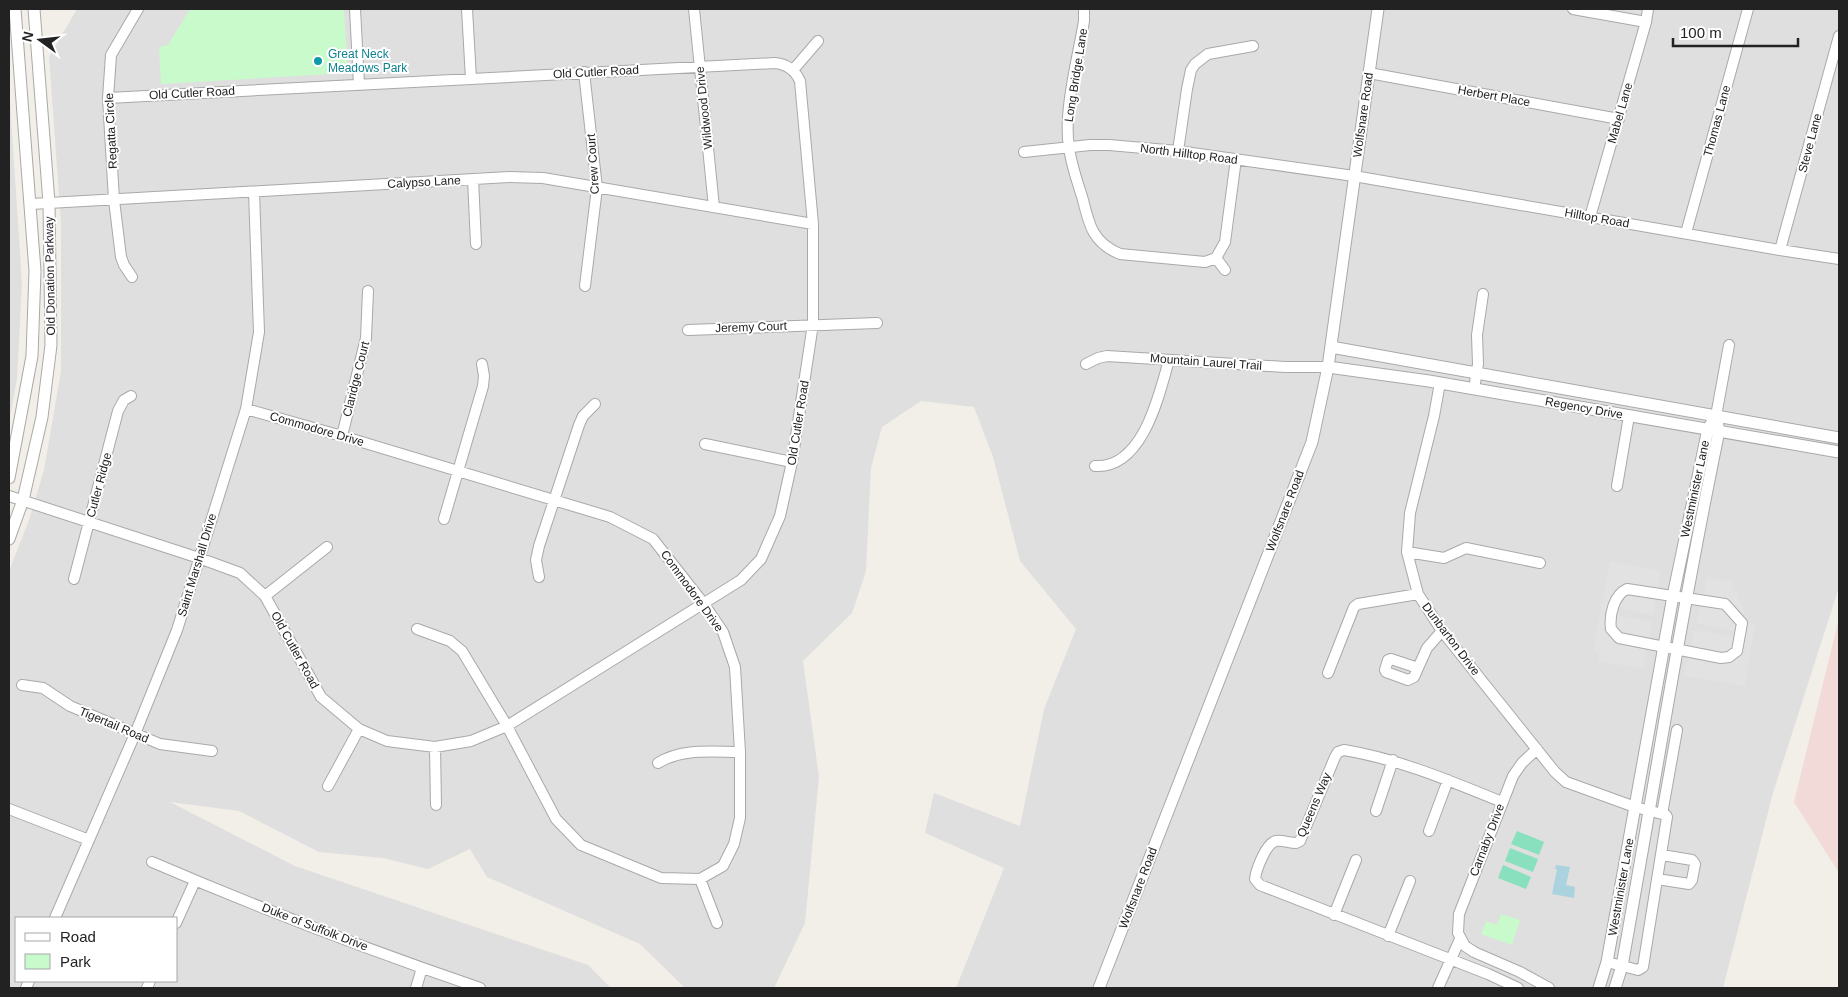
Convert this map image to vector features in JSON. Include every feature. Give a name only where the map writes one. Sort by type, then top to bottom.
[{"type":"street","name":"Old Donation Parkway","points":[[9,478],[32,356],[35,271],[16,9]]},
{"type":"street","name":"Old Donation Parkway","points":[[9,539],[23,500],[42,417],[51,345],[49,202],[34,9]]},
{"type":"street","name":"Regatta Circle","points":[[132,277],[124,266],[121,257],[114,200],[108,98],[111,55],[138,9]]},
{"type":"street","points":[[355,9],[359,85]]},
{"type":"street","points":[[467,9],[471,79]]},
{"type":"street","name":"Wildwood Drive","points":[[694,9],[714,207]]},
{"type":"street","name":"Long Bridge Lane","points":[[1084,9],[1084,21],[1068,115],[1069,148],[1090,226],[1095,235],[1110,250],[1120,254],[1205,262],[1216,258]]},
{"type":"street","name":"Wolfsnare Road","points":[[1099,988],[1312,442],[1328,367],[1378,9]]},
{"type":"street","points":[[1574,9],[1646,22]]},
{"type":"street","name":"Mabel Lane","points":[[1590,217],[1619,119],[1648,9]]},
{"type":"street","name":"Thomas Lane","points":[[1686,234],[1748,9]]},
{"type":"street","name":"Steve Lane","points":[[1780,250],[1839,36]]},
{"type":"street","points":[[793,70],[818,41]]},
{"type":"street","points":[[1178,151],[1187,89],[1191,70],[1195,64],[1208,54],[1253,46]]},
{"type":"street","name":"Old Cutler Road","points":[[9,496],[240,573],[265,596],[321,697],[359,729],[387,741],[435,747],[471,742],[507,726],[741,580],[761,559],[780,516],[792,462],[813,324],[813,224],[800,81],[793,70],[774,63],[108,98]]},
{"type":"street","name":"Crew Court","points":[[584,72],[597,188],[585,286]]},
{"type":"street","name":"Herbert Place","points":[[1369,73],[1619,119]]},
{"type":"street","name":"North Hilltop Road","points":[[1024,152],[1109,144],[1178,151],[1354,176]]},
{"type":"street","points":[[1225,270],[1216,258],[1225,242],[1236,159]]},
{"type":"street","name":"Hilltop Road","points":[[1354,176],[1839,259]]},
{"type":"street","name":"Calypso Lane","points":[[31,204],[473,179],[533,178],[813,224]]},
{"type":"street","points":[[473,179],[476,244]]},
{"type":"street","name":"Saint Marshall Drive","points":[[56,917],[135,734],[177,630],[246,408],[259,332],[254,192]]},
{"type":"street","name":"Claridge Court","points":[[342,436],[366,338],[368,292]]},
{"type":"street","points":[[1474,389],[1478,364],[1477,335],[1483,294]]},
{"type":"street","name":"Jeremy Court","points":[[688,330],[877,323]]},
{"type":"street","points":[[1716,416],[1729,345]]},
{"type":"street","name":"Regency Drive","points":[[1331,347],[1839,438]]},
{"type":"street","name":"Mountain Laurel Trail","points":[[1086,364],[1098,358],[1108,356],[1292,368],[1328,367]]},
{"type":"street","points":[[1095,466],[1110,465],[1119,461],[1135,447],[1142,437],[1170,360]]},
{"type":"street","points":[[444,519],[484,386],[482,364]]},
{"type":"street","name":"Dunbarton Drive","points":[[1432,366],[1434,416],[1410,513],[1407,552],[1418,594],[1442,631],[1555,772],[1566,782],[1635,807],[1662,814]]},
{"type":"street","name":"Regency Drive","points":[[1328,367],[1434,382],[1839,452]]},
{"type":"street","points":[[1581,407],[1584,393]]},
{"type":"street","name":"Cutler Ridge","points":[[74,579],[120,405],[131,396]]},
{"type":"street","points":[[539,577],[536,560],[554,500],[579,425],[583,416],[595,404]]},
{"type":"street","name":"Commodore Drive","points":[[246,408],[610,517],[653,538],[724,632],[735,667],[740,752],[740,818],[734,844],[723,866],[700,879]]},
{"type":"street","points":[[1617,486],[1629,416]]},
{"type":"street","name":"Westminister Lane","points":[[1615,988],[1622,966],[1650,810],[1671,648],[1680,597],[1716,416]]},
{"type":"street","points":[[705,444],[792,462]]},
{"type":"street","points":[[265,596],[327,547]]},
{"type":"street","points":[[1407,552],[1444,558],[1466,548],[1540,563]]},
{"type":"street","points":[[1631,589],[1725,604],[1743,625],[1738,648],[1735,654],[1729,657],[1721,658],[1671,648],[1619,638],[1611,629],[1616,599],[1624,591],[1631,589]]},
{"type":"street","points":[[1328,672],[1354,607],[1358,604],[1418,594]]},
{"type":"street","points":[[417,630],[450,641],[462,651],[507,726],[556,819],[582,845],[661,878],[700,879],[717,923]]},
{"type":"street","points":[[1418,668],[1427,648],[1442,631]]},
{"type":"street","name":"Westminister Lane","points":[[1599,988],[1607,962],[1635,807],[1671,648]]},
{"type":"street","name":"Tigertail Road","points":[[22,685],[44,688],[70,706],[160,744],[212,751]]},
{"type":"street","points":[[328,786],[359,729]]},
{"type":"street","points":[[1607,962],[1638,970],[1642,967],[1668,821],[1668,817],[1662,814],[1677,730]]},
{"type":"street","points":[[435,747],[436,805]]},
{"type":"street","name":"Carnaby Drive","points":[[1438,988],[1460,939],[1457,927],[1459,914],[1502,802],[1513,776],[1522,763],[1537,749]]},
{"type":"street","name":"Queens Way","points":[[1502,802],[1393,760],[1344,750],[1338,752],[1300,841],[1296,843],[1271,842],[1255,876],[1256,882],[1260,885],[1516,987]]},
{"type":"street","points":[[658,763],[684,753],[740,752]]},
{"type":"street","points":[[1376,811],[1393,760]]},
{"type":"street","points":[[1429,831],[1448,780]]},
{"type":"street","points":[[9,810],[89,840]]},
{"type":"street","points":[[1657,879],[1689,884],[1692,880],[1695,864],[1692,860],[1662,855]]},
{"type":"street","points":[[1334,915],[1356,860]]},
{"type":"street","name":"Duke of Suffolk Drive","points":[[152,862],[195,881],[422,968],[480,988]]},
{"type":"street","points":[[178,919],[195,881]]},
{"type":"street","points":[[1388,936],[1410,881]]},
{"type":"street","points":[[1460,939],[1469,950],[1520,972],[1549,988]]},
{"type":"street","points":[[416,988],[422,968]]},
{"type":"street","points":[[1516,987],[1520,972]]},
{"type":"shaded area","points":[[77,9],[1839,9],[1839,587],[1773,793],[1723,988],[956,988],[1004,868],[925,833],[934,793],[1020,826],[1044,709],[1076,629],[1020,561],[993,457],[974,407],[921,401],[882,427],[871,468],[866,571],[852,613],[803,661],[819,777],[805,923],[774,988],[685,988],[640,944],[487,877],[470,849],[428,869],[383,858],[319,852],[239,811],[170,802],[295,866],[588,965],[611,988],[9,988],[9,571],[29,520],[44,470],[61,371],[61,223],[49,57]]},
{"type":"shaded area","points":[[9,86],[22,284],[17,379],[9,422]]},
{"type":"shaded area","points":[[1610,561],[1661,571],[1653,615],[1618,608],[1616,615],[1652,622],[1643,669],[1598,661],[1599,652],[1593,651]]},
{"type":"shaded area","points":[[1707,578],[1733,581],[1732,589],[1737,593],[1748,623],[1755,624],[1745,686],[1684,676],[1694,630],[1736,638],[1739,623],[1736,623],[1735,631],[1696,623]]},
{"type":"shaded area","points":[[1839,618],[1839,873],[1794,802]]},
{"type":"green space","points":[[190,9],[344,9],[348,73],[161,84],[159,47],[168,45]]},
{"type":"green space","points":[[1517,831],[1544,842],[1539,855],[1511,844]]},
{"type":"green space","points":[[1510,848],[1538,859],[1533,872],[1505,861]]},
{"type":"green space","points":[[1503,865],[1531,877],[1526,889],[1498,878]]},
{"type":"green space","points":[[1501,914],[1520,920],[1512,945],[1481,934],[1486,921],[1497,925]]},
{"type":"water","points":[[1556,865],[1570,867],[1566,885],[1575,887],[1574,898],[1552,894],[1557,869],[1555,869]]},
{"type":"place","name":"Great Neck Meadows Park","points":[[318,61]]}]
